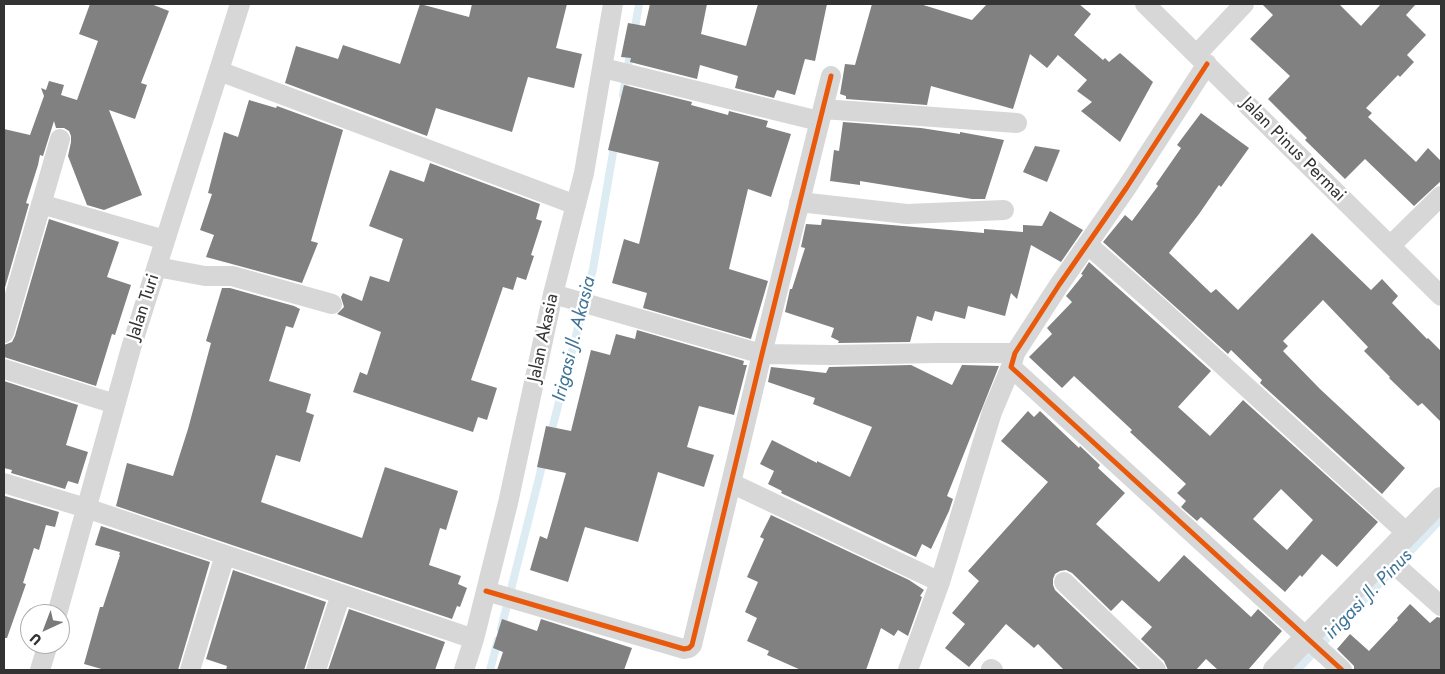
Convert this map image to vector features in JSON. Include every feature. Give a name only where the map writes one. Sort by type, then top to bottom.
[{"type":"street","name":"Jalan Turi","points":[[59,604],[131,348],[240,4]]},
{"type":"street","name":"Jalan Akasia","points":[[464,670],[474,639],[508,503],[553,294],[584,173],[613,4]]},
{"type":"street","name":"Jalan Pinus Permai","points":[[1145,4],[1441,296]]},
{"type":"street","points":[[908,670],[940,582],[992,412],[1013,360],[1087,244],[1127,187],[1202,59],[1244,4]]},
{"type":"street","points":[[603,68],[821,115],[1017,124]]},
{"type":"street","points":[[219,71],[576,204]]},
{"type":"street","points":[[486,591],[684,649],[689,648],[694,641],[762,354],[831,76]]},
{"type":"street","points":[[4,333],[60,139]]},
{"type":"street","points":[[1390,246],[1441,196]]},
{"type":"street","points":[[799,202],[907,214],[1004,210]]},
{"type":"street","points":[[41,204],[165,240]]},
{"type":"street","points":[[1087,244],[1408,534]]},
{"type":"street","points":[[157,267],[205,276],[232,276],[332,304]]},
{"type":"street","points":[[553,294],[762,354],[1013,360],[1342,670]]},
{"type":"street","points":[[4,369],[115,404]]},
{"type":"street","points":[[4,483],[86,508],[474,639]]},
{"type":"street","points":[[731,483],[940,582]]},
{"type":"street","points":[[1275,670],[1441,499]]},
{"type":"street","points":[[190,670],[225,555]]},
{"type":"street","points":[[1386,557],[1441,606]]},
{"type":"street","points":[[1064,582],[1156,670]]},
{"type":"street","points":[[316,670],[341,594]]},
{"type":"street","points":[[40,670],[45,654]]},
{"type":"building","points":[[90,4],[151,4],[169,11],[141,83],[147,85],[135,119],[109,110],[142,195],[104,210],[87,205],[68,156],[71,136],[69,131],[64,128],[56,128],[54,121],[43,156],[40,155],[26,203],[29,204],[4,291],[4,129],[30,135],[44,96],[41,88],[46,90],[49,81],[64,85],[61,95],[77,100],[98,41],[79,34]]},
{"type":"building","points":[[420,4],[469,17],[472,4],[567,4],[556,48],[582,54],[574,88],[528,77],[512,132],[436,108],[427,136],[285,83],[296,46],[338,59],[343,45],[400,64]]},
{"type":"building","points":[[650,4],[707,4],[701,34],[746,46],[758,4],[827,4],[815,61],[805,59],[795,95],[777,90],[774,98],[735,88],[738,76],[700,65],[697,79],[630,62],[631,58],[621,57],[628,23],[645,26]]},
{"type":"building","points":[[872,4],[920,4],[972,20],[987,4],[1079,4],[1091,14],[1074,35],[1103,60],[1105,58],[1109,62],[1120,53],[1153,82],[1120,142],[1081,111],[1092,102],[1077,91],[1087,80],[1058,55],[1047,68],[1030,54],[1013,109],[931,86],[927,105],[846,99],[846,96],[840,94],[845,64],[855,65]]},
{"type":"building","points":[[1262,4],[1339,4],[1361,26],[1381,4],[1416,4],[1406,15],[1426,35],[1407,55],[1414,62],[1400,77],[1398,75],[1366,108],[1372,113],[1368,117],[1416,162],[1428,148],[1441,161],[1441,181],[1414,206],[1365,159],[1345,179],[1305,140],[1307,138],[1268,99],[1290,76],[1250,39],[1273,15]]},
{"type":"building","points":[[624,85],[692,102],[691,105],[728,115],[729,111],[768,121],[766,127],[791,134],[771,197],[748,189],[729,269],[768,281],[751,339],[643,308],[647,293],[612,283],[624,239],[639,244],[659,162],[608,150]]},
{"type":"building","points":[[249,100],[276,108],[277,106],[343,130],[311,241],[318,243],[302,283],[206,257],[214,235],[200,230],[212,194],[208,193],[224,132],[238,137]]},
{"type":"building","points":[[1201,113],[1249,148],[1169,253],[1211,293],[1216,289],[1238,310],[1312,233],[1371,290],[1382,279],[1398,296],[1392,303],[1441,351],[1441,422],[1422,403],[1418,406],[1389,378],[1364,351],[1368,347],[1323,300],[1283,341],[1288,346],[1283,351],[1320,389],[1405,468],[1382,494],[1260,383],[1262,380],[1231,350],[1228,354],[1103,242],[1125,215],[1132,221],[1158,186],[1156,184],[1181,148],[1177,145]]},
{"type":"building","points":[[843,122],[921,128],[960,134],[960,132],[1004,140],[985,199],[972,199],[860,181],[860,185],[830,181],[834,150],[839,151]]},
{"type":"building","points":[[1035,146],[1060,150],[1047,182],[1023,172]]},
{"type":"building","points":[[430,163],[540,204],[536,219],[542,221],[531,255],[534,256],[526,280],[517,277],[513,290],[503,287],[471,380],[497,388],[487,420],[478,417],[473,432],[353,392],[360,372],[367,375],[381,332],[337,314],[344,307],[341,297],[343,293],[362,301],[370,276],[389,282],[403,239],[369,226],[390,170],[424,182]]},
{"type":"building","points":[[1050,211],[1083,230],[1061,262],[1031,245],[1017,299],[1011,293],[1005,316],[968,306],[965,319],[935,311],[932,321],[917,316],[910,342],[838,343],[839,341],[831,337],[834,328],[785,312],[790,289],[792,289],[805,248],[801,247],[806,224],[821,225],[822,219],[984,233],[984,229],[1023,232],[1023,225],[1042,226]]},
{"type":"building","points":[[49,219],[119,242],[107,277],[131,285],[115,335],[112,334],[96,386],[4,357],[4,345],[12,342],[15,336]]},
{"type":"building","points":[[1089,262],[1211,371],[1178,407],[1210,436],[1243,400],[1378,522],[1337,567],[1322,554],[1302,577],[1300,575],[1285,592],[1201,517],[1197,521],[1181,507],[1186,501],[1177,493],[1186,484],[1074,376],[1062,388],[1029,357],[1052,334],[1047,328],[1072,302],[1066,296],[1083,275],[1081,274]],"holes":[[[1281,489],[1313,520],[1287,550],[1253,519]]]},
{"type":"building","points":[[222,288],[230,288],[300,309],[293,328],[286,326],[269,381],[311,394],[306,412],[314,415],[300,462],[276,455],[261,502],[362,538],[385,467],[458,491],[446,530],[440,528],[429,565],[461,576],[458,584],[467,588],[460,607],[457,606],[452,619],[116,506],[127,463],[173,476],[188,429],[211,343],[206,341]]},
{"type":"building","points":[[637,330],[744,361],[743,365],[747,365],[734,415],[699,406],[687,447],[714,455],[704,487],[658,472],[638,542],[585,527],[568,582],[530,570],[540,536],[547,539],[566,473],[537,467],[546,426],[571,431],[591,350],[610,355],[616,334],[635,339]]},
{"type":"building","points":[[911,365],[952,385],[962,365],[999,366],[947,496],[953,499],[949,511],[931,549],[922,544],[916,557],[781,493],[782,491],[768,484],[774,471],[760,464],[772,440],[850,477],[872,427],[813,404],[815,398],[768,382],[771,367],[826,373],[829,367]]},
{"type":"building","points":[[4,381],[78,405],[66,445],[88,452],[78,484],[68,481],[65,489],[11,473],[12,470],[4,468]]},
{"type":"building","points":[[1028,411],[1034,417],[1040,411],[1100,465],[1098,468],[1125,493],[1096,524],[1159,582],[1184,555],[1251,617],[1258,609],[1282,631],[1248,670],[1218,670],[1206,659],[1196,670],[1168,670],[1164,661],[1141,639],[1152,627],[1122,600],[1111,611],[1072,573],[1066,570],[1055,574],[1053,585],[1055,590],[1139,670],[1064,670],[1038,644],[1034,648],[1006,624],[969,667],[945,648],[965,624],[952,613],[979,581],[968,571],[1048,482],[1001,441]]},
{"type":"building","points":[[5,496],[59,512],[55,527],[46,525],[39,550],[34,548],[23,583],[26,584],[7,638],[4,638]]},
{"type":"building","points":[[771,515],[909,580],[924,590],[920,596],[922,597],[908,636],[898,630],[894,636],[881,628],[866,670],[801,670],[767,655],[769,651],[747,641],[757,618],[745,612],[758,582],[747,577],[764,539],[760,537]]},
{"type":"building","points":[[101,526],[210,562],[178,670],[105,670],[84,664],[100,607],[103,607],[120,555],[120,552],[95,545]]},
{"type":"building","points":[[233,570],[326,602],[304,670],[226,670],[227,666],[206,659]]},
{"type":"building","points":[[1410,604],[1430,623],[1437,617],[1441,618],[1441,670],[1354,670],[1354,666],[1337,649],[1350,634],[1369,651]]},
{"type":"building","points":[[349,609],[445,642],[435,670],[328,670]]},
{"type":"building","points":[[502,619],[537,631],[541,619],[632,648],[624,670],[497,670],[503,652],[493,648]]},
{"type":"waterway","name":"Irigasi Jl. Akasia","points":[[634,34],[639,4]]},
{"type":"waterway","name":"Irigasi Jl. Akasia","points":[[623,95],[631,48]]},
{"type":"waterway","name":"Irigasi Jl. Akasia","points":[[550,437],[593,269],[615,141]]},
{"type":"waterway","name":"Irigasi Jl. Akasia","points":[[501,629],[544,458]]},
{"type":"waterway","name":"irigasi Jl. Pinus","points":[[1297,670],[1441,519]]},
{"type":"waterway","name":"Irigasi Jl. Akasia","points":[[490,670],[498,640]]},
{"type":"cycle path","points":[[1207,64],[1015,353],[1011,367],[1342,670]]},
{"type":"cycle path","points":[[486,591],[684,649],[692,645],[831,76]]}]
